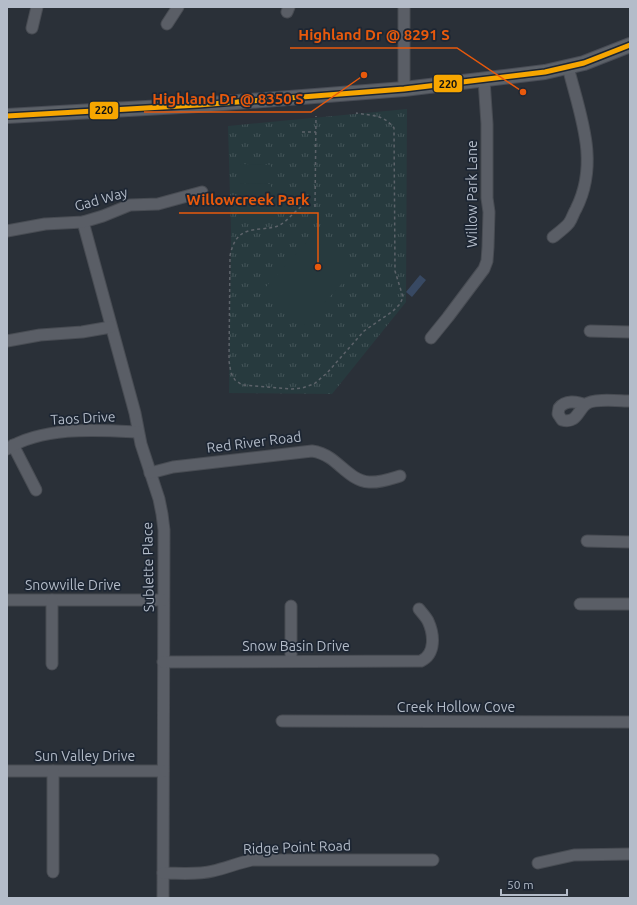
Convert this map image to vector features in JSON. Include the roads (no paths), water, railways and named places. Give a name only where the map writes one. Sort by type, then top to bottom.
[{"type":"main road","points":[[7,116],[183,106],[404,89],[484,80],[532,74],[568,67],[601,57],[630,45]]},
{"type":"street","points":[[32,28],[37,7]]},
{"type":"street","points":[[167,24],[178,7]]},
{"type":"street","points":[[404,7],[404,89]]},
{"type":"street","points":[[553,237],[569,223],[581,200],[586,184],[588,164],[588,149],[568,67]]},
{"type":"street","name":"Willow Park Lane","points":[[431,338],[484,269],[487,261],[489,212],[487,198],[487,124],[484,80]]},
{"type":"street","name":"Gad Way","points":[[7,231],[45,224],[83,222],[130,205],[158,204],[202,192]]},
{"type":"street","name":"Sublette Place","points":[[83,222],[141,444],[159,499],[163,519],[163,898]]},
{"type":"street","points":[[7,341],[22,337],[82,332],[111,327]]},
{"type":"street","points":[[590,331],[630,332]]},
{"type":"street","points":[[585,404],[597,401],[630,401]]},
{"type":"street","name":"Taos Drive","points":[[10,447],[30,438],[63,432],[138,432]]},
{"type":"street","points":[[10,447],[36,490]]},
{"type":"street","name":"Red River Road","points":[[150,473],[173,467],[312,451],[322,453],[330,457],[355,478],[362,481],[383,481],[400,476]]},
{"type":"street","points":[[587,541],[630,542]]},
{"type":"street","name":"Snowville Drive","points":[[7,600],[163,600]]},
{"type":"street","points":[[52,600],[52,664]]},
{"type":"street","points":[[580,604],[630,604]]},
{"type":"street","points":[[291,606],[291,661]]},
{"type":"street","name":"Snow Basin Drive","points":[[163,662],[421,661],[427,657],[430,652],[432,646],[432,634],[428,620],[419,609]]},
{"type":"street","name":"Creek Hollow Cove","points":[[282,721],[630,722]]},
{"type":"street","name":"Sun Valley Drive","points":[[7,771],[163,771]]},
{"type":"street","points":[[53,771],[53,872]]},
{"type":"street","points":[[538,863],[574,855],[630,854]]},
{"type":"street","name":"Ridge Point Road","points":[[163,873],[201,873],[214,871],[240,862],[252,860],[433,860]]},
{"type":"water","points":[[420,275],[426,280],[412,297],[406,292]]},
{"type":"place","name":"Highland Dr @ 8350 S","points":[[364,75]]},
{"type":"place","name":"Highland Dr @ 8291 S","points":[[523,92]]},
{"type":"place","name":"Willowcreek Park","points":[[318,267]]}]
